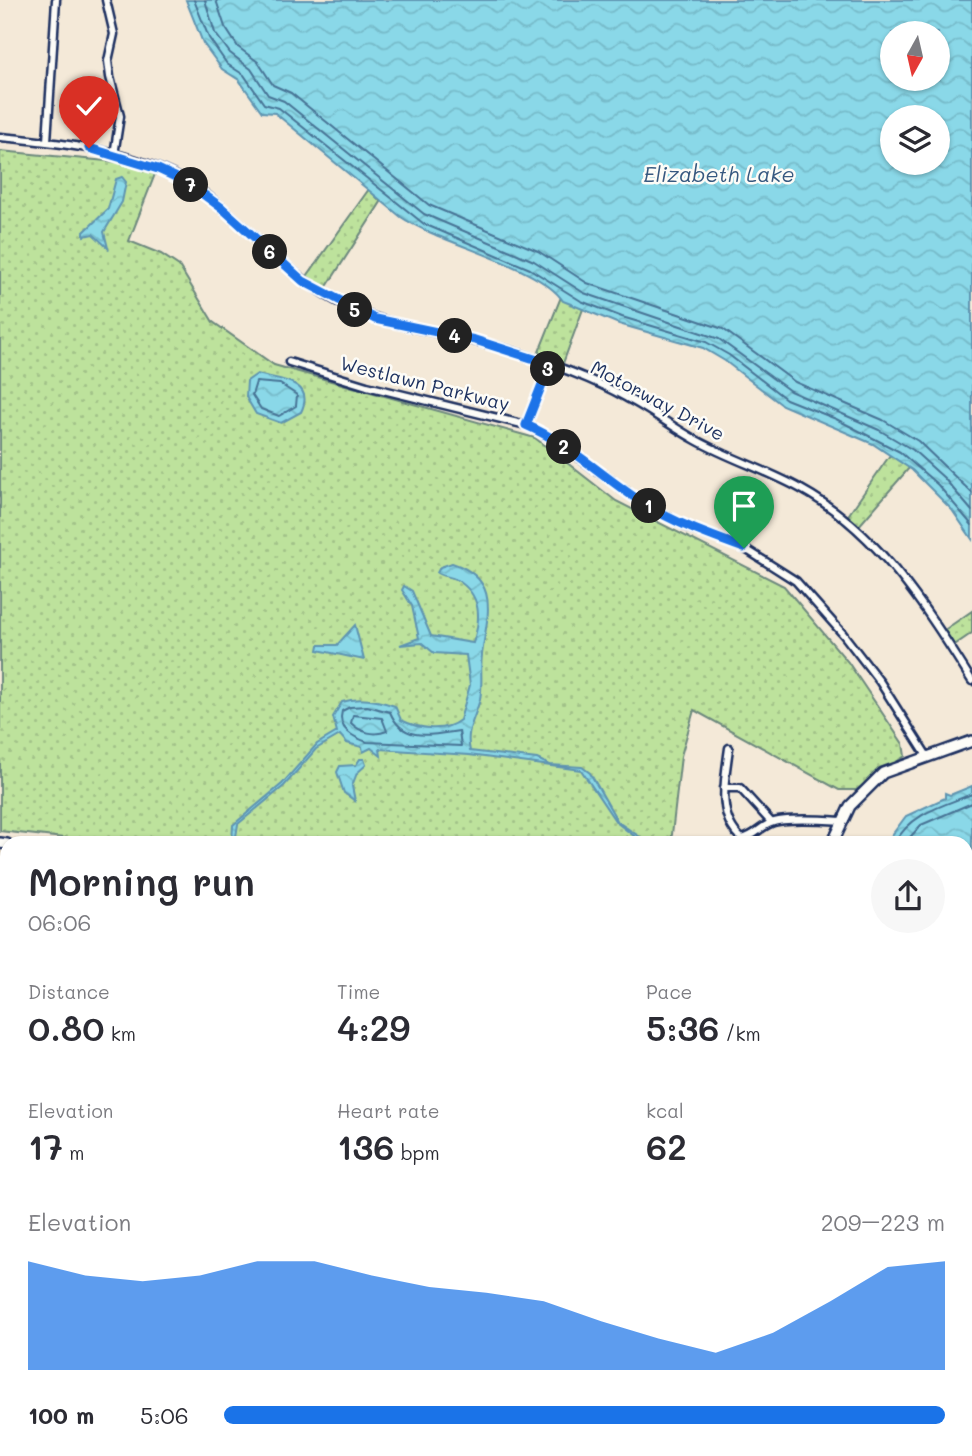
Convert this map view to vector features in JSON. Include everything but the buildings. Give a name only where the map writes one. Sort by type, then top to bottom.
[{"type":"main road","points":[[836,836],[850,806],[883,773],[972,741]]},
{"type":"street","points":[[47,141],[56,0]]},
{"type":"street","points":[[106,0],[114,34],[108,61],[120,116],[114,155]]},
{"type":"street","name":"Motorway Drive","points":[[0,137],[47,141],[114,155],[158,169],[201,191],[303,281],[338,302],[400,326],[475,340],[550,364],[620,394],[699,442],[804,491],[850,524],[905,581],[972,681]]},
{"type":"street","name":"Westlawn Parkway","points":[[289,362],[367,386],[526,425],[556,441],[641,502],[687,527],[744,548],[796,581],[859,654],[927,756]]},
{"type":"street","points":[[526,425],[550,364]]},
{"type":"street","points":[[729,748],[724,801],[733,831],[739,836]]},
{"type":"street","points":[[724,788],[740,788],[771,822]]},
{"type":"street","points":[[754,836],[771,822],[818,819],[843,821]]},
{"type":"green space","points":[[0,151],[128,163],[155,174],[129,241],[161,254],[179,266],[213,322],[274,365],[535,438],[616,501],[784,586],[848,662],[903,744],[905,756],[856,790],[839,790],[694,710],[681,756],[672,836],[46,836],[0,831]]},
{"type":"green space","points":[[369,189],[381,202],[324,291],[305,279]]},
{"type":"green space","points":[[561,297],[583,309],[562,366],[537,357]]},
{"type":"green space","points":[[890,455],[910,467],[858,527],[847,517]]},
{"type":"green space","points":[[972,611],[972,633],[953,646],[943,631]]},
{"type":"water","name":"Elizabeth Lake","points":[[186,0],[972,0],[972,539],[952,510],[912,470],[873,444],[782,405],[725,361],[703,348],[619,324],[563,301],[551,288],[534,277],[440,237],[401,217],[275,113],[262,112],[239,80],[222,69],[203,43]]},
{"type":"water","points":[[122,177],[126,182],[122,202],[104,232],[108,248],[93,234],[84,236],[84,232],[108,209],[116,179]]},
{"type":"water","points":[[257,374],[299,387],[304,401],[301,412],[281,423],[256,414],[246,397],[247,381]]},
{"type":"water","points":[[452,563],[468,570],[479,579],[488,602],[481,660],[481,694],[470,731],[470,751],[537,759],[550,765],[582,767],[590,773],[618,822],[639,836],[634,836],[616,822],[581,770],[469,755],[380,749],[381,756],[371,748],[363,752],[362,747],[347,743],[340,735],[316,749],[284,786],[238,824],[236,836],[232,836],[233,825],[282,784],[317,744],[337,732],[333,717],[342,702],[362,699],[389,704],[395,706],[401,720],[416,726],[447,727],[460,720],[470,685],[466,655],[434,653],[422,643],[400,645],[419,638],[412,606],[402,590],[404,586],[412,591],[431,636],[473,643],[478,616],[475,600],[457,580],[437,573],[440,567]]},
{"type":"water","points":[[355,625],[364,660],[318,650],[319,645],[337,645]]},
{"type":"water","points":[[360,759],[364,759],[366,765],[357,773],[352,786],[355,801],[344,793],[337,772],[340,766],[356,765]]},
{"type":"water","points":[[972,786],[972,836],[891,836],[906,816],[945,798],[945,793],[950,795]]},
{"type":"route","points":[[89,148],[158,169],[201,191],[303,281],[338,302],[375,319],[475,340],[550,364],[526,425],[556,441],[641,502],[687,527],[744,548]]}]
